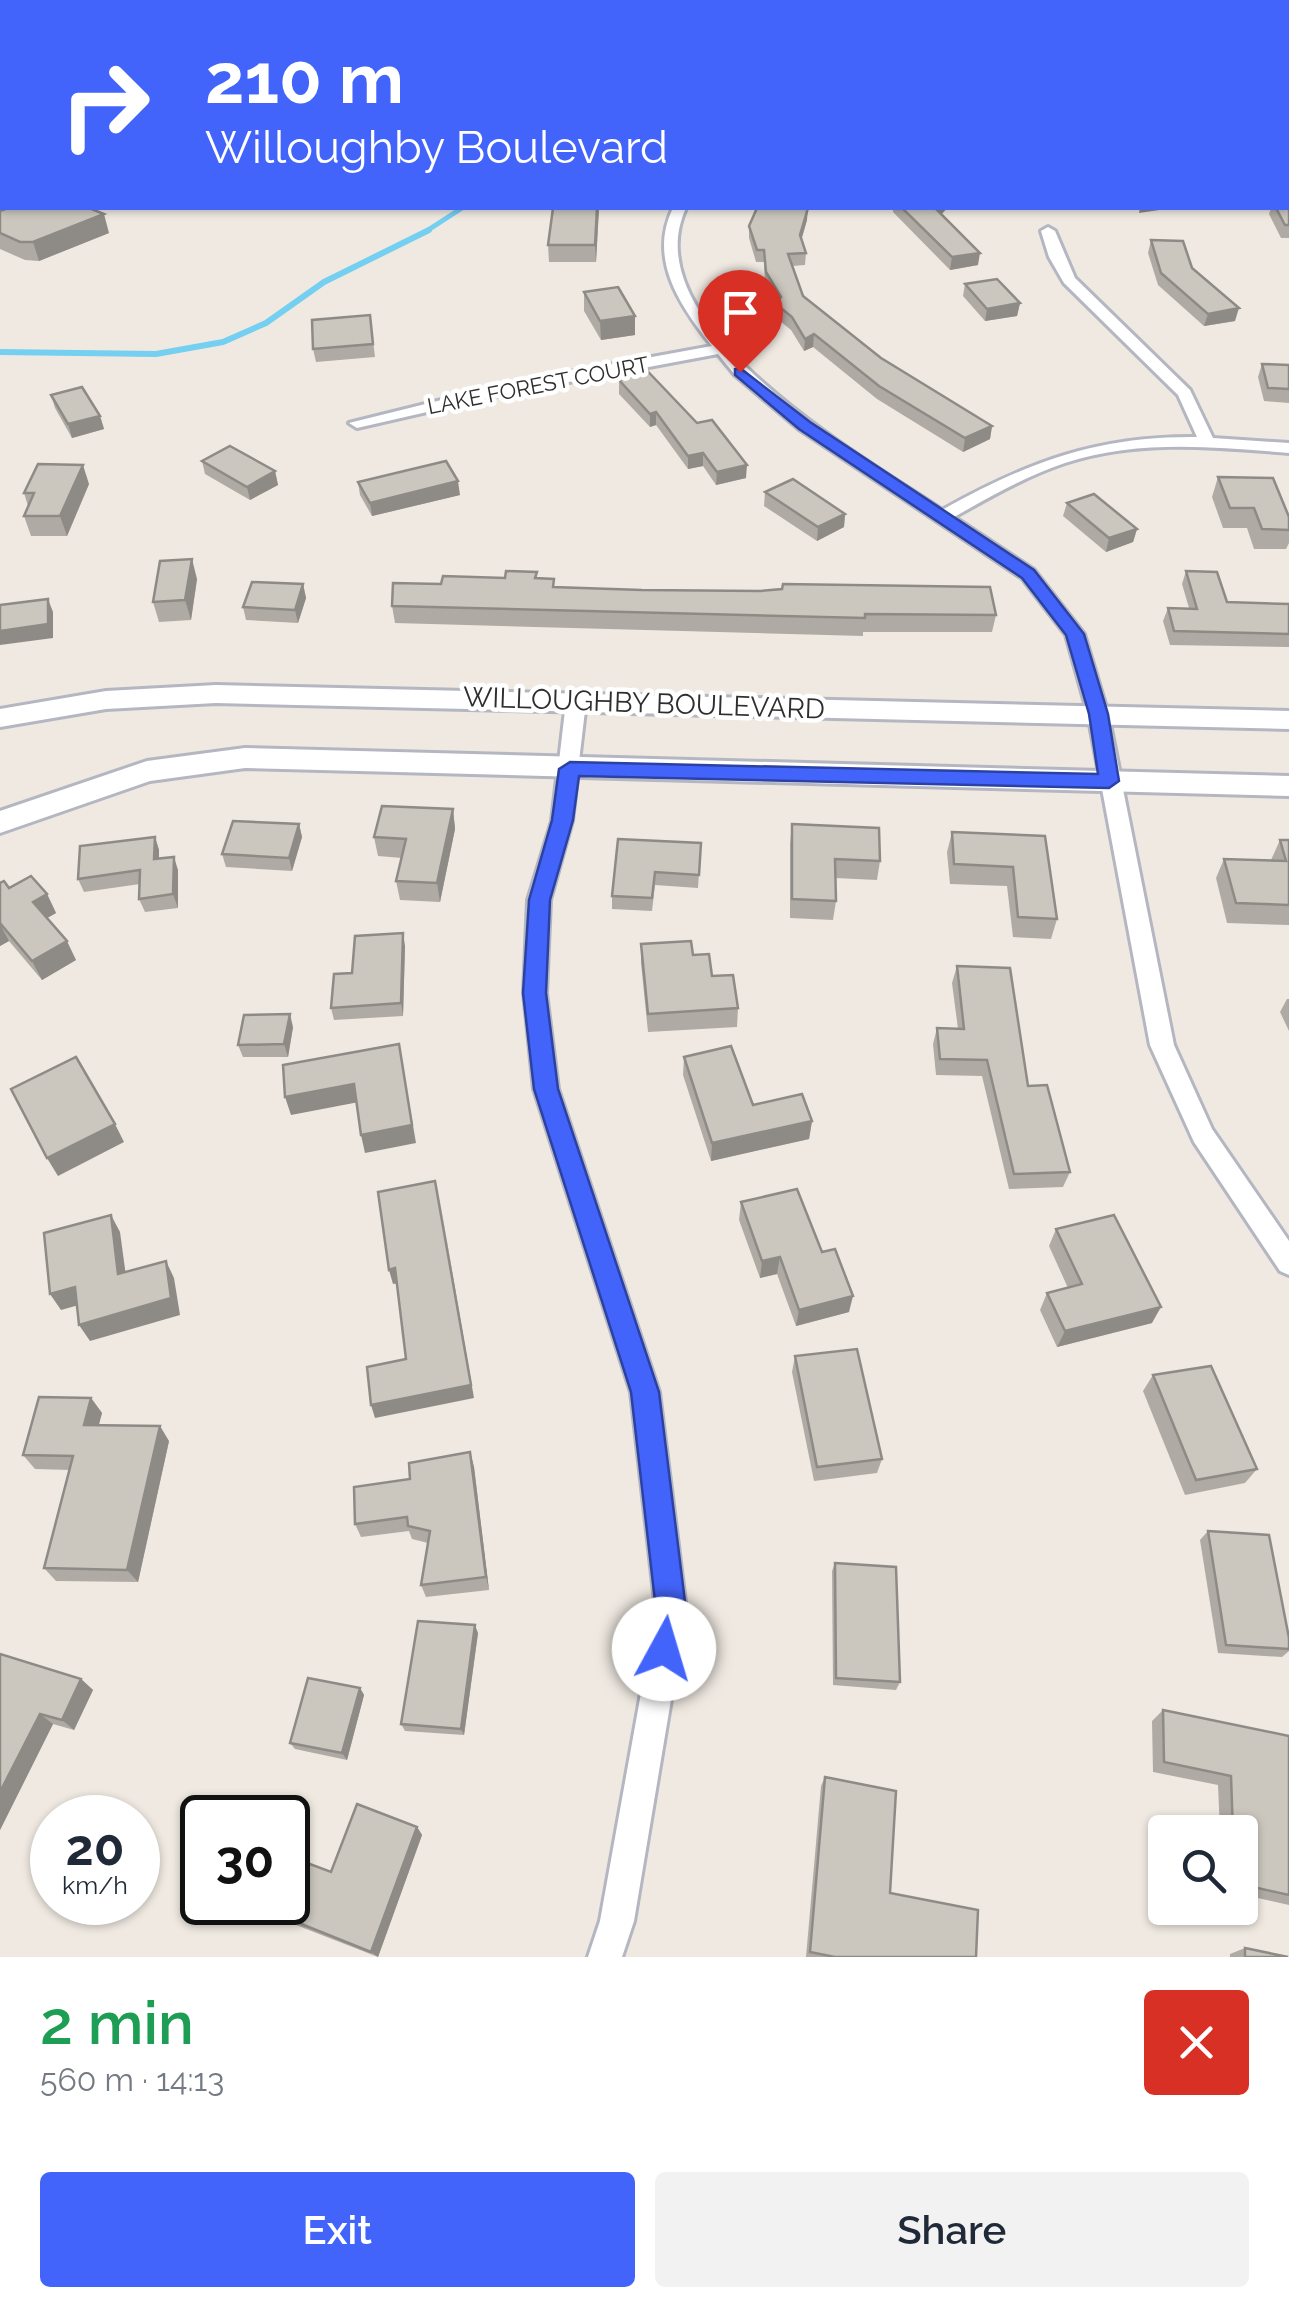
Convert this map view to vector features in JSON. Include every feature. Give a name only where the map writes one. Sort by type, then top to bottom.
[{"type":"street","points":[[678,210],[671,224],[669,249],[674,275],[697,318],[740,372],[805,426],[945,515],[1028,574],[1074,634],[1098,714],[1162,1045],[1203,1135],[1289,1264]]},
{"type":"street","points":[[1048,231],[1056,258],[1069,280],[1186,393],[1207,442]]},
{"type":"street","name":"LAKE FOREST COURT","points":[[357,423],[510,388],[721,349]]},
{"type":"street","points":[[945,515],[1065,458],[1123,445],[1207,442],[1289,448]]},
{"type":"street","name":"WILLOUGHBY BOULEVARD","points":[[0,718],[106,700],[216,694],[1289,720]]},
{"type":"street","points":[[576,702],[562,820],[540,900],[535,993],[546,1089],[645,1392],[671,1610],[617,1921],[605,1957]]},
{"type":"street","points":[[0,822],[146,771],[245,758],[1289,786]]},
{"type":"building","points":[[94,210],[104,214],[33,242],[20,242],[0,233],[0,211]]},
{"type":"building","points":[[553,210],[597,210],[595,245],[548,245]]},
{"type":"building","points":[[756,210],[807,210],[800,235],[806,253],[788,254],[803,296],[881,358],[992,426],[965,438],[879,386],[814,334],[805,339],[792,317],[776,304],[781,297],[766,272],[764,250],[757,250],[749,226]]},
{"type":"building","points":[[904,210],[937,210],[980,253],[952,257]]},
{"type":"building","points":[[1277,210],[1289,210],[1289,225],[1285,225]]},
{"type":"building","points":[[1151,240],[1183,241],[1192,268],[1239,308],[1208,314],[1161,273]]},
{"type":"building","points":[[997,279],[1020,303],[987,309],[965,284]]},
{"type":"building","points":[[618,287],[635,316],[600,321],[584,292]]},
{"type":"building","points":[[370,315],[373,344],[313,349],[312,320]]},
{"type":"building","points":[[637,360],[697,423],[712,420],[747,465],[717,472],[703,453],[688,456],[656,412],[650,414],[619,380],[630,377],[624,369]]},
{"type":"building","points":[[1262,364],[1289,365],[1289,389],[1268,388]]},
{"type":"building","points":[[82,387],[100,416],[68,424],[51,395]]},
{"type":"building","points":[[230,446],[275,471],[247,487],[202,461]]},
{"type":"building","points":[[446,461],[458,481],[370,503],[358,482]]},
{"type":"building","points":[[38,464],[83,465],[60,516],[24,516],[34,493],[24,493]]},
{"type":"building","points":[[1218,477],[1273,478],[1289,517],[1289,530],[1262,529],[1254,508],[1230,508]]},
{"type":"building","points":[[793,479],[845,514],[818,527],[765,492]]},
{"type":"building","points":[[1094,494],[1137,529],[1109,538],[1067,503]]},
{"type":"building","points":[[192,559],[185,600],[153,602],[160,561]]},
{"type":"building","points":[[506,571],[537,572],[535,578],[554,579],[553,587],[642,590],[760,591],[782,589],[783,584],[990,587],[996,615],[865,614],[865,618],[392,606],[393,583],[441,584],[443,576],[505,578]]},
{"type":"building","points":[[1186,571],[1217,572],[1227,602],[1289,604],[1289,634],[1174,631],[1168,608],[1197,609]]},
{"type":"building","points":[[252,582],[303,584],[295,610],[243,607]]},
{"type":"building","points":[[48,599],[48,624],[0,631],[0,605]]},
{"type":"building","points":[[382,806],[453,809],[437,883],[396,881],[406,839],[374,837]]},
{"type":"building","points":[[233,821],[299,824],[289,858],[222,854]]},
{"type":"building","points":[[792,824],[879,828],[880,861],[835,859],[836,901],[792,899]]},
{"type":"building","points":[[952,832],[1045,836],[1057,919],[1018,917],[1013,867],[954,864]]},
{"type":"building","points":[[155,837],[154,859],[174,857],[173,894],[139,899],[140,870],[78,879],[80,846]]},
{"type":"building","points":[[618,839],[701,843],[699,875],[655,872],[652,898],[612,896]]},
{"type":"building","points":[[1280,840],[1289,840],[1289,905],[1236,903],[1224,859],[1286,861]]},
{"type":"building","points":[[31,876],[47,894],[33,902],[67,941],[32,961],[0,923],[0,883],[4,881],[9,888]]},
{"type":"building","points":[[403,933],[401,1003],[331,1008],[334,974],[352,973],[355,936]]},
{"type":"building","points":[[691,941],[693,955],[709,954],[712,976],[733,975],[738,1008],[648,1014],[641,944]]},
{"type":"building","points":[[957,966],[1010,968],[1028,1086],[1047,1085],[1070,1172],[1014,1174],[987,1060],[940,1059],[937,1028],[964,1029]]},
{"type":"building","points":[[290,1014],[284,1044],[238,1045],[244,1015]]},
{"type":"building","points":[[399,1044],[412,1125],[361,1135],[354,1084],[285,1097],[283,1065]]},
{"type":"building","points":[[731,1046],[753,1105],[802,1094],[812,1121],[712,1143],[684,1057]]},
{"type":"building","points":[[76,1057],[115,1124],[47,1158],[11,1089]]},
{"type":"building","points":[[435,1181],[471,1385],[371,1405],[367,1367],[406,1359],[395,1268],[389,1270],[378,1192]]},
{"type":"building","points":[[797,1189],[822,1252],[835,1249],[853,1296],[799,1310],[780,1257],[762,1261],[741,1202]]},
{"type":"building","points":[[111,1215],[118,1274],[166,1261],[171,1298],[79,1325],[75,1287],[50,1294],[44,1233]]},
{"type":"building","points":[[1114,1215],[1161,1307],[1065,1331],[1047,1293],[1082,1284],[1056,1229]]},
{"type":"building","points":[[857,1349],[882,1459],[817,1467],[795,1356]]},
{"type":"building","points":[[1211,1366],[1257,1469],[1196,1480],[1153,1375]]},
{"type":"building","points":[[39,1397],[91,1398],[84,1425],[160,1426],[127,1570],[44,1568],[73,1456],[23,1455]]},
{"type":"building","points":[[470,1452],[486,1577],[421,1585],[430,1531],[408,1526],[407,1517],[355,1524],[354,1487],[410,1479],[409,1463]]},
{"type":"building","points":[[1208,1531],[1269,1535],[1289,1649],[1226,1645]]},
{"type":"building","points":[[835,1563],[896,1567],[900,1682],[836,1678]]},
{"type":"building","points":[[418,1621],[475,1625],[461,1729],[401,1724]]},
{"type":"building","points":[[0,1654],[81,1679],[62,1720],[40,1714],[0,1792]]},
{"type":"building","points":[[308,1678],[360,1688],[342,1753],[290,1743]]},
{"type":"building","points":[[1163,1710],[1289,1736],[1289,1895],[1258,1888],[1258,1815],[1232,1815],[1231,1776],[1164,1762]]},
{"type":"building","points":[[825,1777],[896,1791],[890,1893],[978,1910],[976,1957],[835,1957],[810,1952]]},
{"type":"building","points":[[357,1804],[417,1827],[371,1952],[304,1925],[310,1925],[310,1864],[331,1872]]},
{"type":"building","points":[[1245,1948],[1288,1957],[1245,1957]]},
{"type":"waterway","points":[[425,232],[459,210]]},
{"type":"waterway","points":[[425,232],[429,230]]},
{"type":"waterway","points":[[0,352],[156,354],[223,342],[266,323],[324,282],[425,232]]},
{"type":"route","points":[[664,1649],[671,1610],[645,1392],[546,1089],[535,993],[540,900],[562,820],[570,769],[1109,781],[1098,714],[1074,634],[1028,574],[945,515],[805,426],[740,372]]}]
